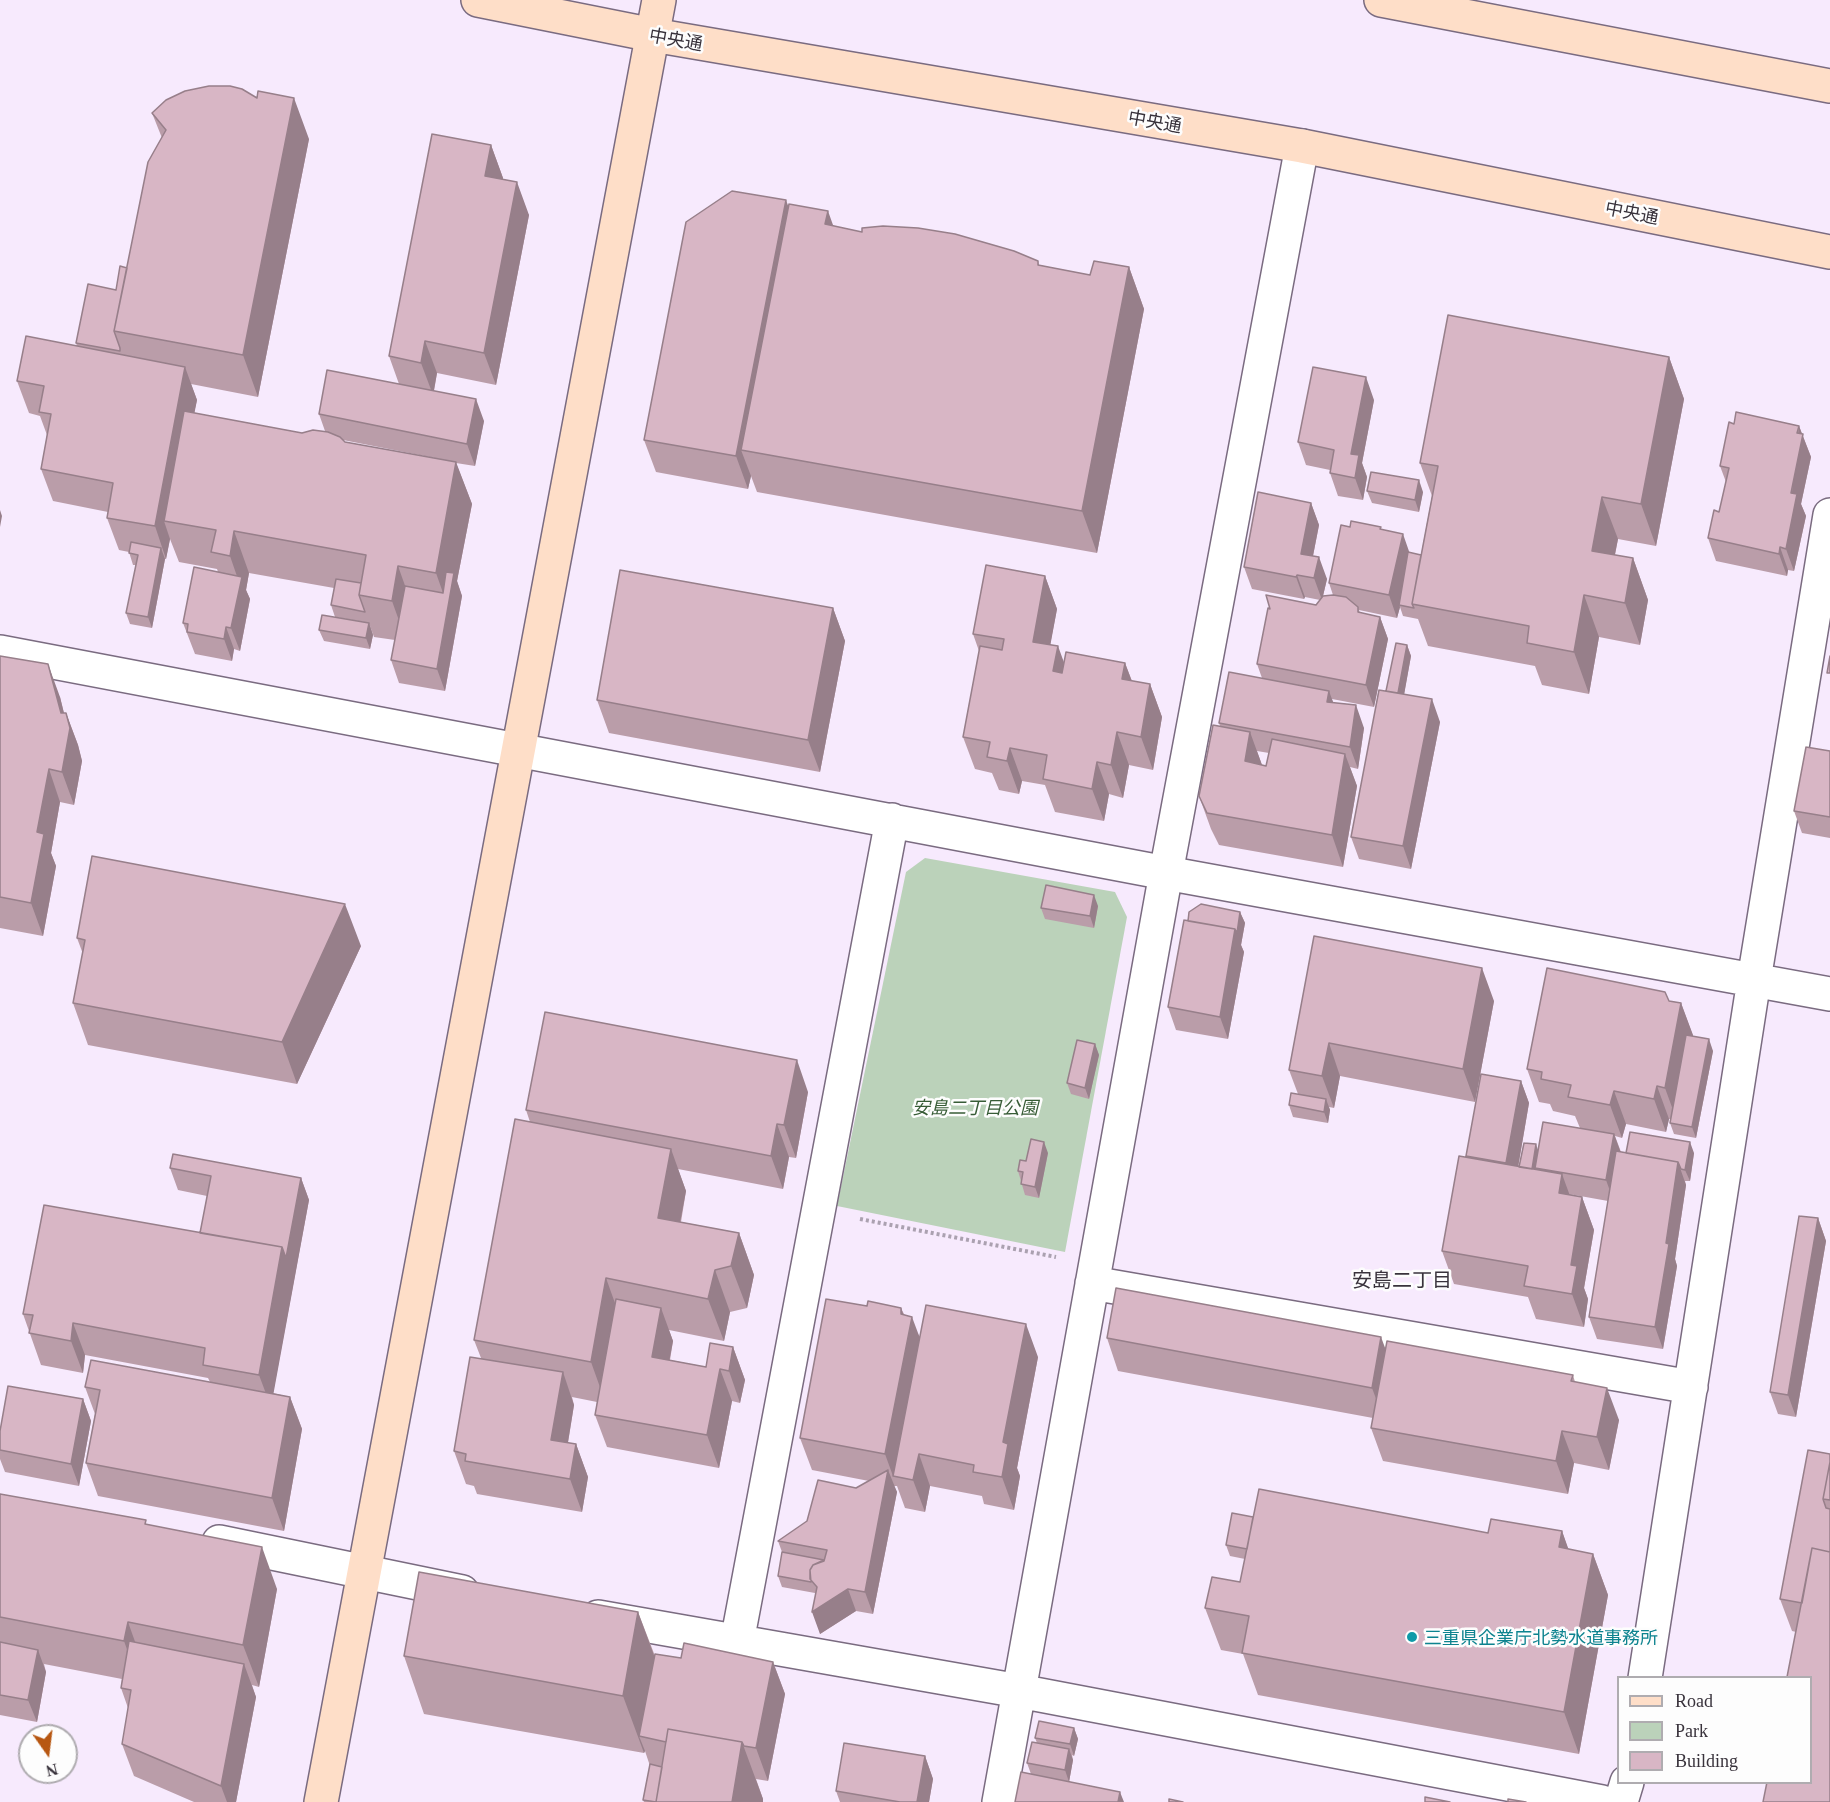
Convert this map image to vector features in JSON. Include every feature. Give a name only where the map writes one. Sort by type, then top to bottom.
[{"type":"street","name":"中央通","points":[[478,0],[653,35],[1302,146],[1830,252]]},
{"type":"street","points":[[321,1802],[366,1572],[659,0]]},
{"type":"street","points":[[1381,0],[1830,86]]},
{"type":"street","points":[[999,1802],[1166,873],[1302,146]]},
{"type":"street","points":[[1645,1676],[1754,980],[1830,515]]},
{"type":"street","points":[[0,652],[1166,873],[1830,994]]},
{"type":"street","points":[[737,1642],[892,820]]},
{"type":"street","points":[[1094,1274],[1691,1388]]},
{"type":"street","points":[[196,1537],[491,1597]]},
{"type":"street","points":[[573,1612],[1019,1691],[1602,1802]]},
{"type":"street","points":[[1621,1802],[1626,1784]]},
{"type":"path","points":[[818,1211],[1094,1274]]},
{"type":"green space","name":"安島二丁目公園","points":[[925,858],[1115,892],[1127,917],[1065,1252],[837,1206],[906,872]]},
{"type":"building","points":[[209,86],[230,86],[242,89],[257,98],[258,91],[294,98],[243,355],[114,331],[148,162],[166,130],[152,113],[166,100],[185,91]]},
{"type":"building","points":[[432,134],[491,145],[485,176],[517,182],[484,353],[425,341],[421,363],[389,356]]},
{"type":"building","points":[[732,191],[786,200],[736,456],[644,440],[686,222]]},
{"type":"building","points":[[789,204],[828,211],[825,224],[862,232],[862,228],[883,226],[918,228],[955,234],[1014,251],[1038,261],[1038,265],[1090,275],[1094,261],[1129,267],[1082,511],[741,450]]},
{"type":"building","points":[[120,266],[127,268],[114,331],[120,351],[76,343],[88,284],[116,290]]},
{"type":"building","points":[[1448,315],[1669,357],[1641,504],[1602,497],[1592,551],[1633,558],[1625,603],[1584,595],[1574,652],[1527,643],[1529,626],[1412,604],[1438,466],[1420,463]]},
{"type":"building","points":[[26,336],[185,367],[155,526],[107,518],[113,483],[41,469],[51,414],[39,412],[44,386],[17,381]]},
{"type":"building","points":[[1313,367],[1366,377],[1351,454],[1359,455],[1355,478],[1330,473],[1334,450],[1298,442]]},
{"type":"building","points":[[327,370],[476,399],[467,444],[319,414]]},
{"type":"building","points":[[184,411],[302,433],[313,430],[328,432],[345,442],[456,462],[436,573],[398,566],[392,601],[359,595],[366,555],[234,531],[230,556],[211,552],[216,530],[164,521]]},
{"type":"building","points":[[1736,412],[1799,426],[1797,433],[1803,434],[1791,493],[1797,494],[1786,549],[1780,547],[1779,554],[1708,538],[1714,510],[1719,512],[1729,468],[1720,466],[1729,422],[1734,424]]},
{"type":"building","points":[[1371,472],[1419,480],[1415,500],[1367,491]]},
{"type":"building","points":[[1258,492],[1311,503],[1301,554],[1319,557],[1314,578],[1297,575],[1296,577],[1244,567]]},
{"type":"building","points":[[1351,521],[1403,534],[1389,595],[1329,583],[1341,525],[1350,527]]},
{"type":"building","points":[[131,542],[161,548],[148,617],[126,613],[138,555],[129,553]]},
{"type":"building","points":[[1408,552],[1421,555],[1412,604],[1414,608],[1399,605]]},
{"type":"building","points":[[986,565],[1045,576],[1033,642],[1058,646],[1053,671],[1062,673],[1066,652],[1125,663],[1122,679],[1150,684],[1141,737],[1117,732],[1111,765],[1097,762],[1092,789],[1043,779],[1047,755],[1010,748],[1007,761],[987,757],[990,742],[963,737],[980,646],[1002,650],[1004,639],[973,634]]},
{"type":"building","points":[[194,567],[242,577],[231,628],[226,627],[224,639],[187,632],[188,624],[183,623]]},
{"type":"building","points":[[620,570],[833,608],[808,740],[597,700]]},
{"type":"building","points":[[446,572],[454,573],[437,669],[391,660],[405,586],[443,593]]},
{"type":"building","points":[[336,579],[361,583],[359,595],[365,612],[331,605]]},
{"type":"building","points":[[1266,595],[1316,605],[1323,596],[1346,597],[1358,607],[1358,612],[1380,617],[1366,685],[1257,664],[1268,608],[1270,609]]},
{"type":"building","points":[[322,615],[369,623],[366,638],[319,630]]},
{"type":"building","points":[[1396,643],[1407,645],[1398,693],[1386,691]]},
{"type":"building","points":[[0,656],[48,664],[61,713],[66,713],[70,728],[62,772],[49,769],[37,832],[44,834],[31,903],[0,897]]},
{"type":"building","points":[[1830,656],[1830,673],[1827,673]]},
{"type":"building","points":[[1229,672],[1329,691],[1327,702],[1356,705],[1350,747],[1219,723]]},
{"type":"building","points":[[1379,690],[1432,699],[1403,846],[1351,837]]},
{"type":"building","points":[[1213,725],[1250,732],[1245,761],[1266,766],[1272,739],[1345,754],[1332,835],[1207,813],[1199,796]]},
{"type":"building","points":[[1806,747],[1830,751],[1830,817],[1794,811]]},
{"type":"building","points":[[92,856],[345,904],[282,1042],[73,1003],[85,940],[77,938]]},
{"type":"building","points":[[1046,885],[1094,895],[1090,916],[1041,908]]},
{"type":"building","points":[[1201,904],[1240,912],[1237,933],[1235,929],[1188,921],[1189,912]]},
{"type":"building","points":[[1184,920],[1235,929],[1220,1017],[1168,1007]]},
{"type":"building","points":[[1314,936],[1482,968],[1463,1069],[1329,1043],[1322,1076],[1289,1070]]},
{"type":"building","points":[[1547,968],[1665,992],[1669,1001],[1681,1003],[1665,1088],[1657,1086],[1654,1099],[1614,1091],[1610,1105],[1568,1097],[1571,1085],[1541,1079],[1542,1072],[1527,1069]]},
{"type":"building","points":[[545,1012],[797,1060],[784,1125],[777,1124],[771,1156],[526,1110]]},
{"type":"building","points":[[1686,1035],[1709,1039],[1692,1127],[1670,1123]]},
{"type":"building","points":[[1077,1040],[1095,1044],[1085,1088],[1067,1083]]},
{"type":"building","points":[[1481,1074],[1521,1081],[1506,1163],[1466,1156]]},
{"type":"building","points":[[1291,1093],[1326,1099],[1324,1112],[1289,1105]]},
{"type":"building","points":[[515,1119],[671,1149],[658,1218],[739,1233],[731,1266],[715,1270],[708,1299],[606,1278],[591,1362],[474,1340]]},
{"type":"building","points":[[1543,1122],[1614,1134],[1606,1180],[1535,1168]]},
{"type":"building","points":[[1630,1132],[1690,1142],[1685,1170],[1681,1169],[1678,1162],[1626,1153]]},
{"type":"building","points":[[1031,1139],[1044,1142],[1035,1187],[1021,1184],[1023,1172],[1018,1171],[1020,1160],[1026,1161]]},
{"type":"building","points":[[1524,1143],[1536,1144],[1532,1169],[1519,1167]]},
{"type":"building","points":[[1616,1151],[1678,1162],[1666,1243],[1669,1244],[1655,1327],[1589,1317]]},
{"type":"building","points":[[173,1154],[301,1178],[286,1258],[282,1247],[200,1233],[211,1176],[170,1168]]},
{"type":"building","points":[[1459,1156],[1562,1174],[1559,1193],[1582,1197],[1571,1265],[1577,1266],[1572,1294],[1524,1286],[1528,1266],[1442,1251]]},
{"type":"building","points":[[44,1205],[282,1247],[259,1375],[203,1365],[205,1348],[73,1323],[71,1341],[29,1333],[33,1315],[23,1314]]},
{"type":"building","points":[[1799,1216],[1818,1218],[1788,1395],[1770,1392]]},
{"type":"building","points":[[1116,1288],[1381,1337],[1372,1388],[1107,1338]]},
{"type":"building","points":[[616,1299],[661,1308],[652,1357],[706,1367],[710,1343],[733,1347],[729,1371],[720,1369],[707,1435],[595,1415]]},
{"type":"building","points":[[826,1299],[867,1306],[868,1301],[901,1308],[901,1314],[912,1317],[885,1454],[800,1438]]},
{"type":"building","points":[[926,1305],[1026,1324],[1003,1442],[1008,1444],[1002,1477],[973,1472],[974,1465],[919,1454],[913,1480],[893,1476]]},
{"type":"building","points":[[1387,1341],[1573,1375],[1571,1381],[1607,1388],[1597,1437],[1562,1431],[1556,1461],[1371,1428]]},
{"type":"building","points":[[470,1357],[563,1372],[551,1440],[576,1444],[570,1479],[465,1461],[466,1454],[454,1451]]},
{"type":"building","points":[[91,1360],[290,1397],[272,1498],[86,1463],[100,1390],[85,1387]]},
{"type":"building","points":[[8,1386],[83,1399],[71,1464],[0,1450],[0,1431]]},
{"type":"building","points":[[1808,1450],[1830,1454],[1823,1499],[1826,1508],[1830,1509],[1830,1552],[1812,1548],[1802,1603],[1780,1599]]},
{"type":"building","points":[[1830,1462],[1830,1500],[1823,1499]]},
{"type":"building","points":[[888,1470],[865,1592],[848,1589],[812,1612],[817,1587],[810,1579],[810,1570],[813,1565],[824,1561],[827,1550],[778,1541],[807,1521],[818,1480],[856,1488]]},
{"type":"building","name":"三重県企業庁北勢水道事務所","points":[[1259,1489],[1488,1533],[1491,1519],[1562,1531],[1559,1547],[1593,1554],[1564,1712],[1242,1653],[1249,1616],[1205,1608],[1212,1577],[1240,1582]]},
{"type":"building","points":[[0,1494],[146,1520],[145,1524],[262,1547],[243,1645],[128,1622],[124,1641],[0,1617]]},
{"type":"building","points":[[1232,1513],[1253,1517],[1247,1549],[1226,1545]]},
{"type":"building","points":[[1812,1548],[1830,1552],[1830,1802],[1763,1802],[1767,1784],[1812,1784],[1812,1676],[1787,1676]]},
{"type":"building","points":[[782,1552],[824,1560],[813,1565],[810,1570],[811,1582],[778,1576]]},
{"type":"building","points":[[419,1572],[638,1612],[623,1696],[404,1656]]},
{"type":"building","points":[[129,1641],[244,1664],[221,1786],[122,1744],[131,1690],[121,1688]]},
{"type":"building","points":[[0,1642],[38,1650],[28,1700],[0,1695]]},
{"type":"building","points":[[684,1643],[773,1662],[756,1748],[744,1746],[742,1742],[668,1729],[666,1742],[639,1736],[655,1654],[681,1658]]},
{"type":"building","points":[[1039,1721],[1074,1728],[1070,1744],[1035,1738]]},
{"type":"building","points":[[668,1729],[742,1742],[732,1802],[656,1802]]},
{"type":"building","points":[[1032,1742],[1069,1749],[1065,1770],[1027,1763]]},
{"type":"building","points":[[844,1743],[925,1756],[917,1802],[900,1802],[836,1791]]},
{"type":"building","points":[[650,1764],[662,1767],[656,1802],[643,1800]]},
{"type":"building","points":[[1021,1772],[1120,1792],[1118,1802],[1015,1802]]},
{"type":"building","points":[[1425,1797],[1450,1802],[1425,1802]]},
{"type":"building","points":[[1508,1799],[1526,1802],[1508,1802]]},
{"type":"place","name":"三重県企業庁北勢水道事務所","points":[[1412,1637]]},
{"type":"district","name":"安島二丁目","points":[[1402,1279]]}]
